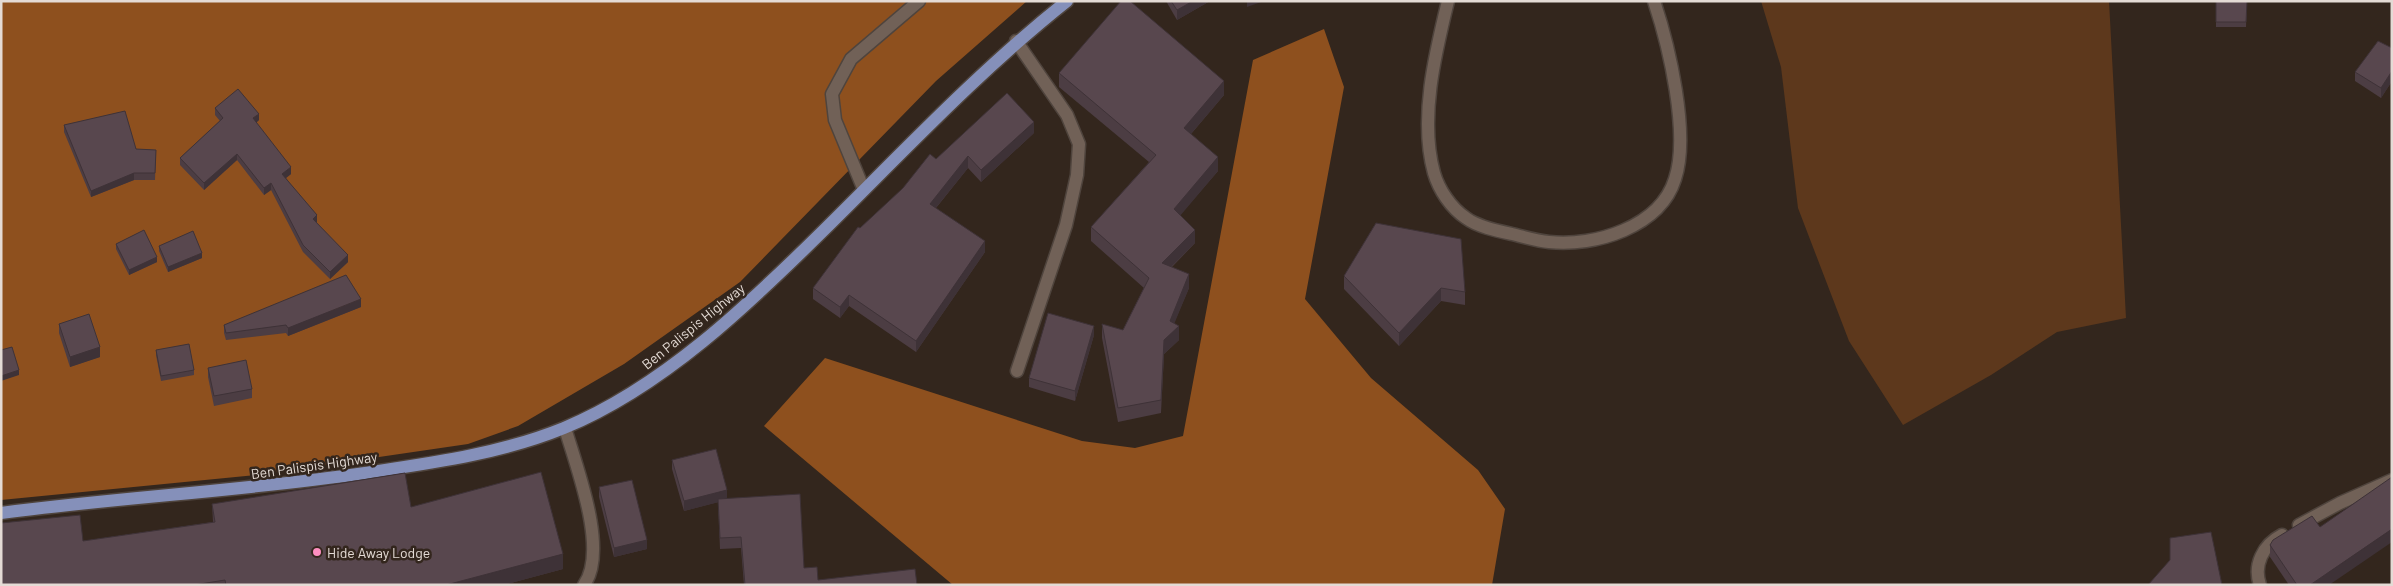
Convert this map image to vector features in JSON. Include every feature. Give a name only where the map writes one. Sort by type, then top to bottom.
[{"type":"main road","name":"Ben Palispis Highway","points":[[1,513],[275,486],[447,461],[507,447],[565,428],[646,384],[729,321],[1016,42],[1068,1]]},
{"type":"street","points":[[864,190],[835,120],[832,94],[851,59],[919,1]]},
{"type":"street","points":[[1448,1],[1434,59],[1430,104],[1428,131],[1434,173],[1446,199],[1467,219],[1495,230],[1550,242],[1597,239],[1634,227],[1661,207],[1675,180],[1680,147],[1675,90],[1667,40],[1654,1]]},
{"type":"street","points":[[1016,42],[1067,115],[1079,144],[1077,175],[1066,225],[1017,371]]},
{"type":"street","points":[[565,428],[584,494],[593,540],[593,562],[584,585]]},
{"type":"street","points":[[2260,585],[2257,576],[2258,564],[2264,550],[2276,538],[2340,504],[2392,480]]},
{"type":"shaded area","points":[[1,1],[1027,1],[936,81],[740,282],[624,364],[518,426],[468,444],[256,475],[1,500]]},
{"type":"shaded area","points":[[1761,1],[2109,1],[2126,318],[2057,332],[1991,375],[1903,425],[1849,341],[1798,208],[1781,67]]},
{"type":"shaded area","points":[[1324,29],[1344,87],[1305,299],[1371,378],[1478,470],[1505,509],[1492,585],[953,585],[764,426],[825,358],[1082,441],[1135,448],[1183,436],[1253,60]]},
{"type":"building","points":[[1121,1],[1130,1],[1224,81],[1184,128],[1218,157],[1174,209],[1195,230],[1162,263],[1189,274],[1170,321],[1179,326],[1164,340],[1161,400],[1118,408],[1102,324],[1123,330],[1149,278],[1091,227],[1156,155],[1059,73]]},
{"type":"building","points":[[1171,1],[1193,1],[1177,10]]},
{"type":"building","points":[[2216,1],[2247,1],[2246,22],[2216,22]]},
{"type":"building","points":[[2378,41],[2392,48],[2392,71],[2381,88],[2355,72]]},
{"type":"building","points":[[238,89],[259,114],[253,118],[291,167],[282,174],[317,215],[313,219],[348,255],[330,272],[303,245],[271,183],[264,188],[237,154],[204,183],[180,158],[223,118],[215,108]]},
{"type":"building","points":[[1007,93],[1034,122],[981,170],[968,156],[930,204],[985,241],[916,341],[849,295],[840,307],[813,288],[858,227],[860,228],[903,188],[930,154],[936,159]]},
{"type":"building","points":[[125,111],[136,149],[156,150],[155,173],[134,173],[91,191],[64,125]]},
{"type":"building","points":[[1376,223],[1461,239],[1465,292],[1441,288],[1399,333],[1344,276]]},
{"type":"building","points":[[144,230],[157,257],[129,270],[116,244]]},
{"type":"building","points":[[193,231],[202,253],[168,267],[159,246]]},
{"type":"building","points":[[346,275],[361,299],[288,328],[286,325],[226,333],[224,325]]},
{"type":"building","points":[[1048,313],[1094,326],[1075,391],[1029,378]]},
{"type":"building","points":[[89,314],[100,347],[70,357],[59,324]]},
{"type":"building","points":[[189,344],[194,370],[161,376],[156,350]]},
{"type":"building","points":[[12,347],[19,370],[1,376],[1,350]]},
{"type":"building","points":[[246,360],[252,389],[214,396],[208,368]]},
{"type":"building","points":[[716,449],[727,490],[684,501],[672,460]]},
{"type":"building","points":[[541,472],[563,554],[446,585],[226,585],[225,580],[194,585],[1,585],[1,523],[80,515],[83,541],[215,522],[212,504],[405,473],[411,507]]},
{"type":"building","points":[[2392,477],[2392,529],[2310,585],[2297,585],[2270,545],[2273,540],[2312,516],[2320,527]]},
{"type":"building","points":[[632,480],[647,540],[614,548],[599,487]]},
{"type":"building","points":[[800,494],[804,568],[817,567],[818,580],[915,569],[917,585],[745,585],[741,537],[720,538],[718,499]]},
{"type":"building","points":[[2211,532],[2222,585],[2148,585],[2170,560],[2170,538]]},
{"type":"place","name":"Hide Away Lodge","points":[[317,552]]}]
